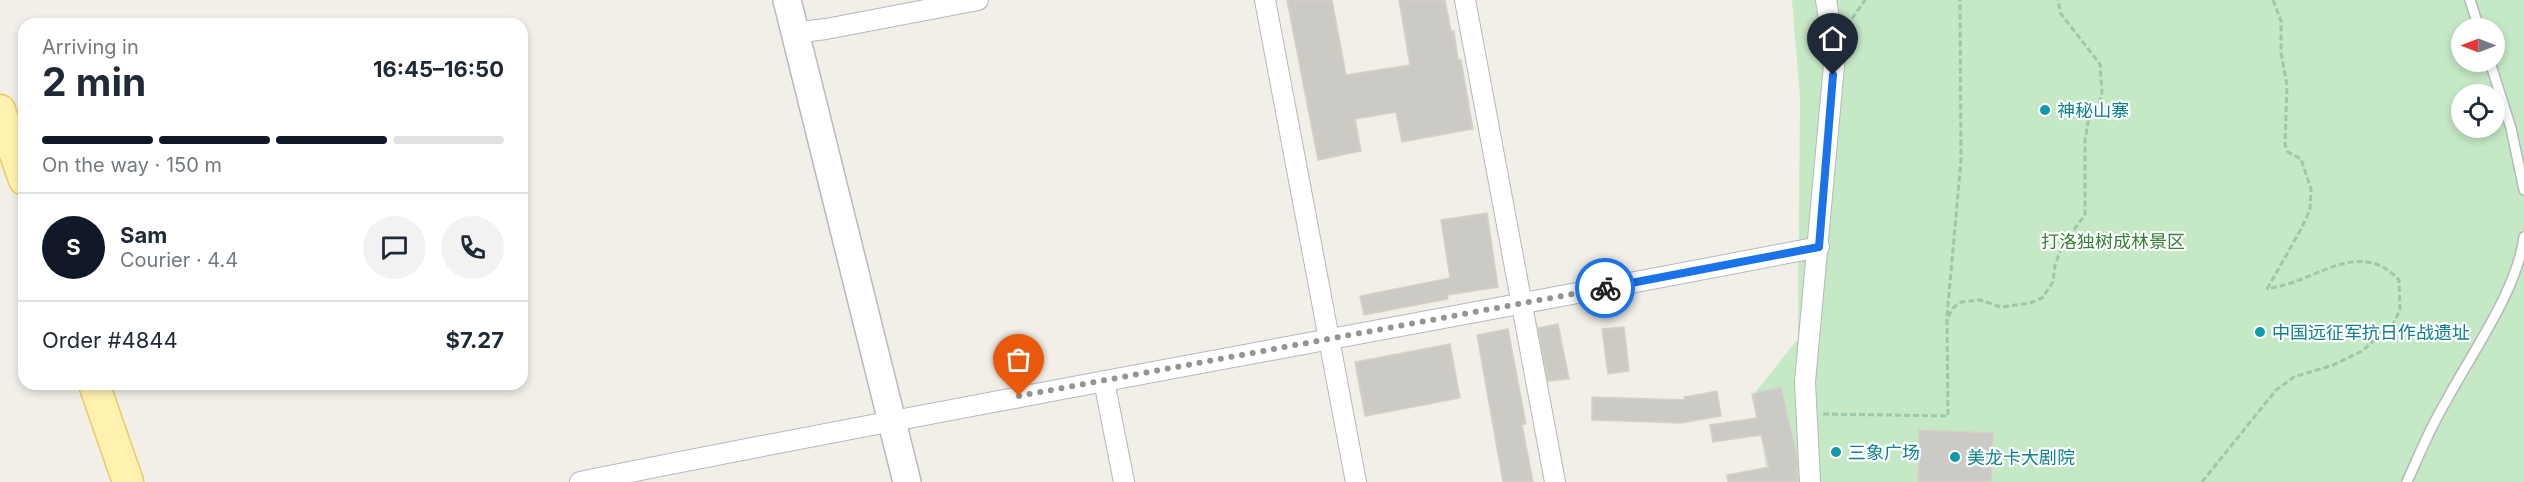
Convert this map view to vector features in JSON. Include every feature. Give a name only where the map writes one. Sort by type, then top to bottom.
[{"type":"main road","points":[[0,110],[18,162]]},
{"type":"main road","points":[[96,390],[128,482]]},
{"type":"street","points":[[787,0],[907,482]]},
{"type":"street","points":[[794,33],[978,0]]},
{"type":"street","points":[[1265,0],[1356,482]]},
{"type":"street","points":[[1465,0],[1555,482]]},
{"type":"street","points":[[1810,482],[1805,382],[1835,54],[1826,0]]},
{"type":"street","points":[[580,482],[892,420],[1329,341],[1819,247]]},
{"type":"street","points":[[1104,381],[1124,482]]},
{"type":"lane","points":[[2470,0],[2476,18]]},
{"type":"lane","points":[[2493,72],[2514,136],[2524,190]]},
{"type":"lane","points":[[2407,482],[2444,404],[2508,287],[2518,266],[2524,237]]},
{"type":"path","points":[[1833,39],[1853,20],[1865,0]]},
{"type":"path","points":[[1807,413],[1948,416],[1947,318],[1961,160],[1960,0]]},
{"type":"path","points":[[1947,318],[1954,307],[1961,302],[1980,300],[2001,307],[2030,303],[2042,298],[2053,282],[2055,266],[2062,246],[2085,215],[2085,140],[2089,117],[2099,108],[2100,64],[2061,14],[2058,0]]},
{"type":"path","points":[[2202,482],[2276,390],[2294,377],[2333,365],[2362,351],[2393,324],[2400,310],[2399,280],[2380,266],[2365,262],[2342,262],[2293,282],[2267,289],[2307,217],[2311,189],[2301,159],[2288,152],[2285,145],[2287,85],[2281,53],[2281,21],[2273,0]]},
{"type":"green space","name":"打洛独树成林景区","points":[[1792,0],[2524,0],[2524,482],[1769,482],[1754,394],[1798,339],[1800,96]]},
{"type":"building","points":[[1287,0],[1332,0],[1346,75],[1410,65],[1399,0],[1445,0],[1451,31],[1454,31],[1458,60],[1461,60],[1473,129],[1402,142],[1396,112],[1355,119],[1361,151],[1318,160]]},
{"type":"building","points":[[1487,213],[1498,287],[1447,295],[1448,299],[1364,315],[1360,296],[1450,278],[1441,220]]},
{"type":"building","points":[[1558,324],[1569,379],[1548,381],[1538,328]]},
{"type":"building","points":[[1624,327],[1629,371],[1608,374],[1602,329]]},
{"type":"building","points":[[1508,329],[1526,424],[1522,425],[1533,482],[1503,482],[1477,335]]},
{"type":"building","points":[[1450,344],[1460,398],[1365,416],[1355,362]]},
{"type":"building","points":[[1781,387],[1797,456],[1798,482],[1728,482],[1727,475],[1769,467],[1761,435],[1713,442],[1710,425],[1757,418],[1752,394]]},
{"type":"building","points":[[1717,391],[1721,416],[1681,423],[1592,420],[1592,397],[1685,400],[1684,397]]},
{"type":"building","name":"美龙卡大剧院","points":[[1919,430],[1993,433],[1991,482],[1918,482]]},
{"type":"way so far","points":[[1019,396],[1329,341],[1605,288]]},
{"type":"place","name":"神秘山寨","points":[[2045,110]]},
{"type":"place","name":"中国远征军抗日作战遗址","points":[[2260,332]]},
{"type":"place","name":"三象广场","points":[[1836,452]]},
{"type":"place","name":"美龙卡大剧院","points":[[1955,457]]},
{"type":"route","points":[[1605,288],[1819,247],[1833,75]]}]
